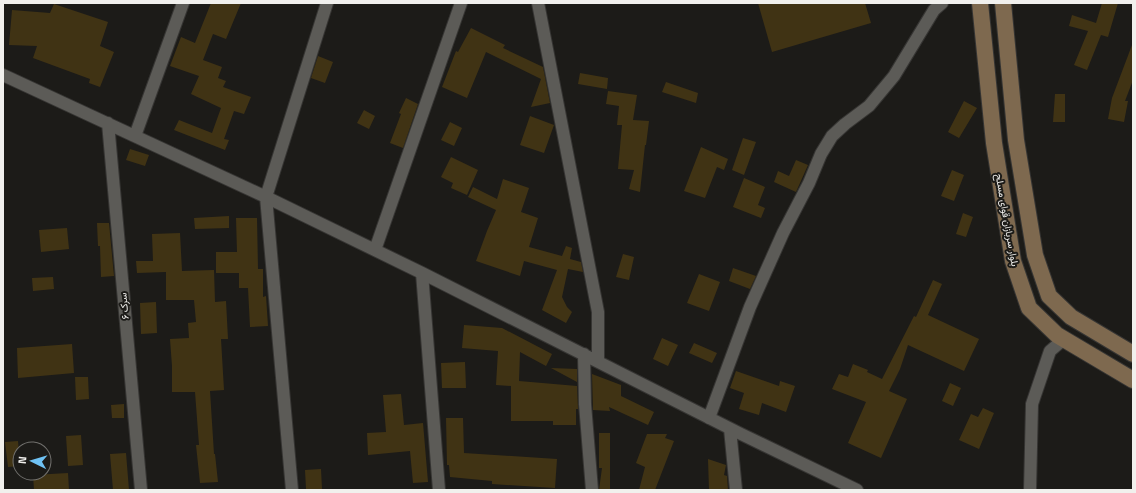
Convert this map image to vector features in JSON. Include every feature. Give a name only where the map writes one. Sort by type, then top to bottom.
[{"type":"main road","name":"بلوار سربازان قوای مسلح","points":[[980,3],[994,143],[1013,261],[1029,308],[1057,335],[1133,380]]},
{"type":"main road","points":[[1003,3],[1016,140],[1035,255],[1049,296],[1071,317],[1133,354]]},
{"type":"street","points":[[135,136],[183,3]]},
{"type":"street","points":[[292,490],[266,197],[327,3]]},
{"type":"street","points":[[375,250],[461,3]]},
{"type":"street","points":[[538,3],[598,312],[598,361]]},
{"type":"street","points":[[709,418],[750,307],[783,233],[809,183],[821,154],[832,136],[869,106],[894,76],[934,10],[942,3]]},
{"type":"street","points":[[3,75],[266,197],[422,273],[730,429],[857,490]]},
{"type":"street","name":"سرک ۶","points":[[108,123],[141,490]]},
{"type":"street","points":[[422,273],[439,490]]},
{"type":"street","points":[[1030,490],[1032,404],[1050,351],[1064,339]]},
{"type":"street","points":[[584,354],[585,404],[592,490]]},
{"type":"street","points":[[730,429],[736,490]]},
{"type":"building","points":[[211,3],[241,3],[226,39],[213,34],[203,60],[222,67],[218,78],[226,81],[223,87],[251,97],[244,114],[234,111],[224,139],[229,140],[225,150],[174,130],[179,120],[212,133],[221,108],[191,94],[199,76],[170,66],[181,37],[195,43]]},
{"type":"building","points":[[758,3],[865,3],[871,23],[772,52]]},
{"type":"building","points":[[1102,3],[1118,3],[1108,37],[1101,35],[1087,70],[1074,65],[1088,31],[1069,26],[1072,15],[1096,23]]},
{"type":"building","points":[[54,4],[108,22],[100,46],[114,52],[100,87],[89,83],[90,79],[33,58],[37,46],[9,45],[12,10],[50,13]]},
{"type":"building","points":[[471,28],[505,45],[503,48],[543,67],[550,103],[531,107],[541,79],[486,52],[467,98],[442,87],[456,51],[458,52]]},
{"type":"building","points":[[1132,45],[1133,80],[1125,101],[1128,101],[1124,122],[1108,119],[1112,98]]},
{"type":"building","points":[[318,56],[333,62],[325,83],[311,78]]},
{"type":"building","points":[[580,73],[608,78],[607,89],[578,84]]},
{"type":"building","points":[[666,82],[698,93],[696,103],[662,92]]},
{"type":"building","points":[[608,91],[637,95],[633,120],[649,121],[640,192],[629,189],[634,170],[618,169],[622,125],[617,125],[619,106],[606,104]]},
{"type":"building","points":[[1055,94],[1065,94],[1065,122],[1053,122]]},
{"type":"building","points":[[406,98],[418,104],[403,148],[390,143],[401,114],[399,113]]},
{"type":"building","points":[[964,101],[977,108],[959,138],[948,132]]},
{"type":"building","points":[[364,110],[375,116],[369,129],[357,123]]},
{"type":"building","points":[[530,116],[554,125],[544,153],[520,145]]},
{"type":"building","points":[[450,122],[462,128],[454,146],[441,140]]},
{"type":"building","points":[[743,138],[756,142],[744,175],[732,170]]},
{"type":"building","points":[[701,147],[728,159],[724,170],[717,167],[705,198],[684,191]]},
{"type":"building","points":[[130,149],[149,155],[145,166],[126,160]]},
{"type":"building","points":[[451,157],[478,170],[467,195],[451,188],[453,183],[441,177]]},
{"type":"building","points":[[796,160],[808,165],[796,192],[774,182],[778,171],[789,176]]},
{"type":"building","points":[[952,170],[964,175],[954,201],[941,196]]},
{"type":"building","points":[[744,178],[765,187],[758,205],[765,208],[761,218],[733,207]]},
{"type":"building","points":[[503,179],[529,188],[521,212],[538,218],[529,247],[562,256],[566,246],[572,248],[570,259],[581,262],[583,272],[568,269],[562,297],[567,307],[572,312],[566,323],[542,310],[557,270],[524,261],[520,276],[476,261],[496,210],[468,197],[473,187],[497,199]]},
{"type":"building","points":[[963,213],[973,217],[966,237],[956,234]]},
{"type":"building","points":[[229,216],[229,228],[195,229],[194,218]]},
{"type":"building","points":[[236,218],[257,218],[258,269],[263,269],[263,297],[266,296],[268,326],[250,327],[248,288],[239,288],[239,273],[216,273],[216,252],[237,252]]},
{"type":"building","points":[[97,223],[109,223],[114,276],[101,277],[100,246],[98,246]]},
{"type":"building","points":[[67,228],[69,249],[41,252],[39,230]]},
{"type":"building","points":[[180,233],[182,271],[214,270],[215,302],[226,301],[228,339],[221,339],[224,390],[210,391],[214,454],[218,482],[200,483],[196,445],[199,445],[195,392],[172,392],[170,339],[189,338],[188,323],[196,322],[194,300],[166,300],[166,272],[137,273],[136,261],[153,261],[152,234]]},
{"type":"building","points":[[623,254],[634,257],[629,280],[616,277]]},
{"type":"building","points":[[733,268],[756,276],[750,289],[729,281]]},
{"type":"building","points":[[699,274],[720,282],[709,311],[687,303]]},
{"type":"building","points":[[53,277],[54,289],[33,291],[32,278]]},
{"type":"building","points":[[933,280],[942,284],[928,315],[979,339],[964,371],[908,345],[900,369],[889,391],[907,399],[881,458],[848,443],[866,402],[832,389],[839,374],[848,377],[853,364],[868,370],[867,372],[882,379],[914,316],[916,317]]},
{"type":"building","points":[[156,302],[157,333],[141,334],[140,303]]},
{"type":"building","points":[[464,325],[502,328],[552,354],[546,366],[520,352],[519,381],[577,386],[578,409],[576,409],[576,425],[553,425],[553,421],[511,421],[511,386],[496,385],[498,351],[462,348]]},
{"type":"building","points":[[662,338],[678,345],[668,366],[653,359]]},
{"type":"building","points":[[694,343],[717,353],[712,363],[689,353]]},
{"type":"building","points":[[72,344],[74,373],[18,378],[17,348]]},
{"type":"building","points":[[465,362],[466,388],[442,388],[441,363]]},
{"type":"building","points":[[551,368],[577,369],[577,382]]},
{"type":"building","points":[[736,371],[779,386],[780,381],[795,386],[786,412],[762,403],[759,415],[739,409],[744,393],[730,388]]},
{"type":"building","points":[[592,374],[621,385],[621,396],[654,412],[648,425],[609,407],[610,411],[593,410]]},
{"type":"building","points":[[75,377],[88,377],[89,399],[76,400]]},
{"type":"building","points":[[950,383],[961,388],[953,406],[942,401]]},
{"type":"building","points":[[401,394],[404,425],[423,423],[428,482],[413,483],[410,451],[368,455],[367,433],[386,432],[383,395]]},
{"type":"building","points":[[124,404],[124,418],[112,418],[111,405]]},
{"type":"building","points":[[983,408],[994,413],[979,449],[959,440],[971,414],[978,417]]},
{"type":"building","points":[[446,418],[463,418],[464,453],[557,459],[555,488],[492,484],[492,481],[450,477],[449,465],[447,465]]},
{"type":"building","points":[[599,433],[610,433],[610,490],[599,490],[602,468],[599,468]]},
{"type":"building","points":[[647,434],[667,434],[665,438],[674,441],[655,490],[639,490],[645,467],[636,463]]},
{"type":"building","points":[[81,435],[83,465],[68,466],[66,436]]},
{"type":"building","points":[[12,441],[12,467],[8,467],[5,442]]},
{"type":"building","points":[[126,453],[129,490],[113,490],[110,454]]},
{"type":"building","points":[[708,459],[726,465],[724,475],[727,476],[728,490],[709,490]]},
{"type":"building","points":[[321,469],[322,489],[306,489],[305,470]]},
{"type":"building","points":[[68,473],[69,490],[34,490],[33,481],[52,481],[52,474]]}]
